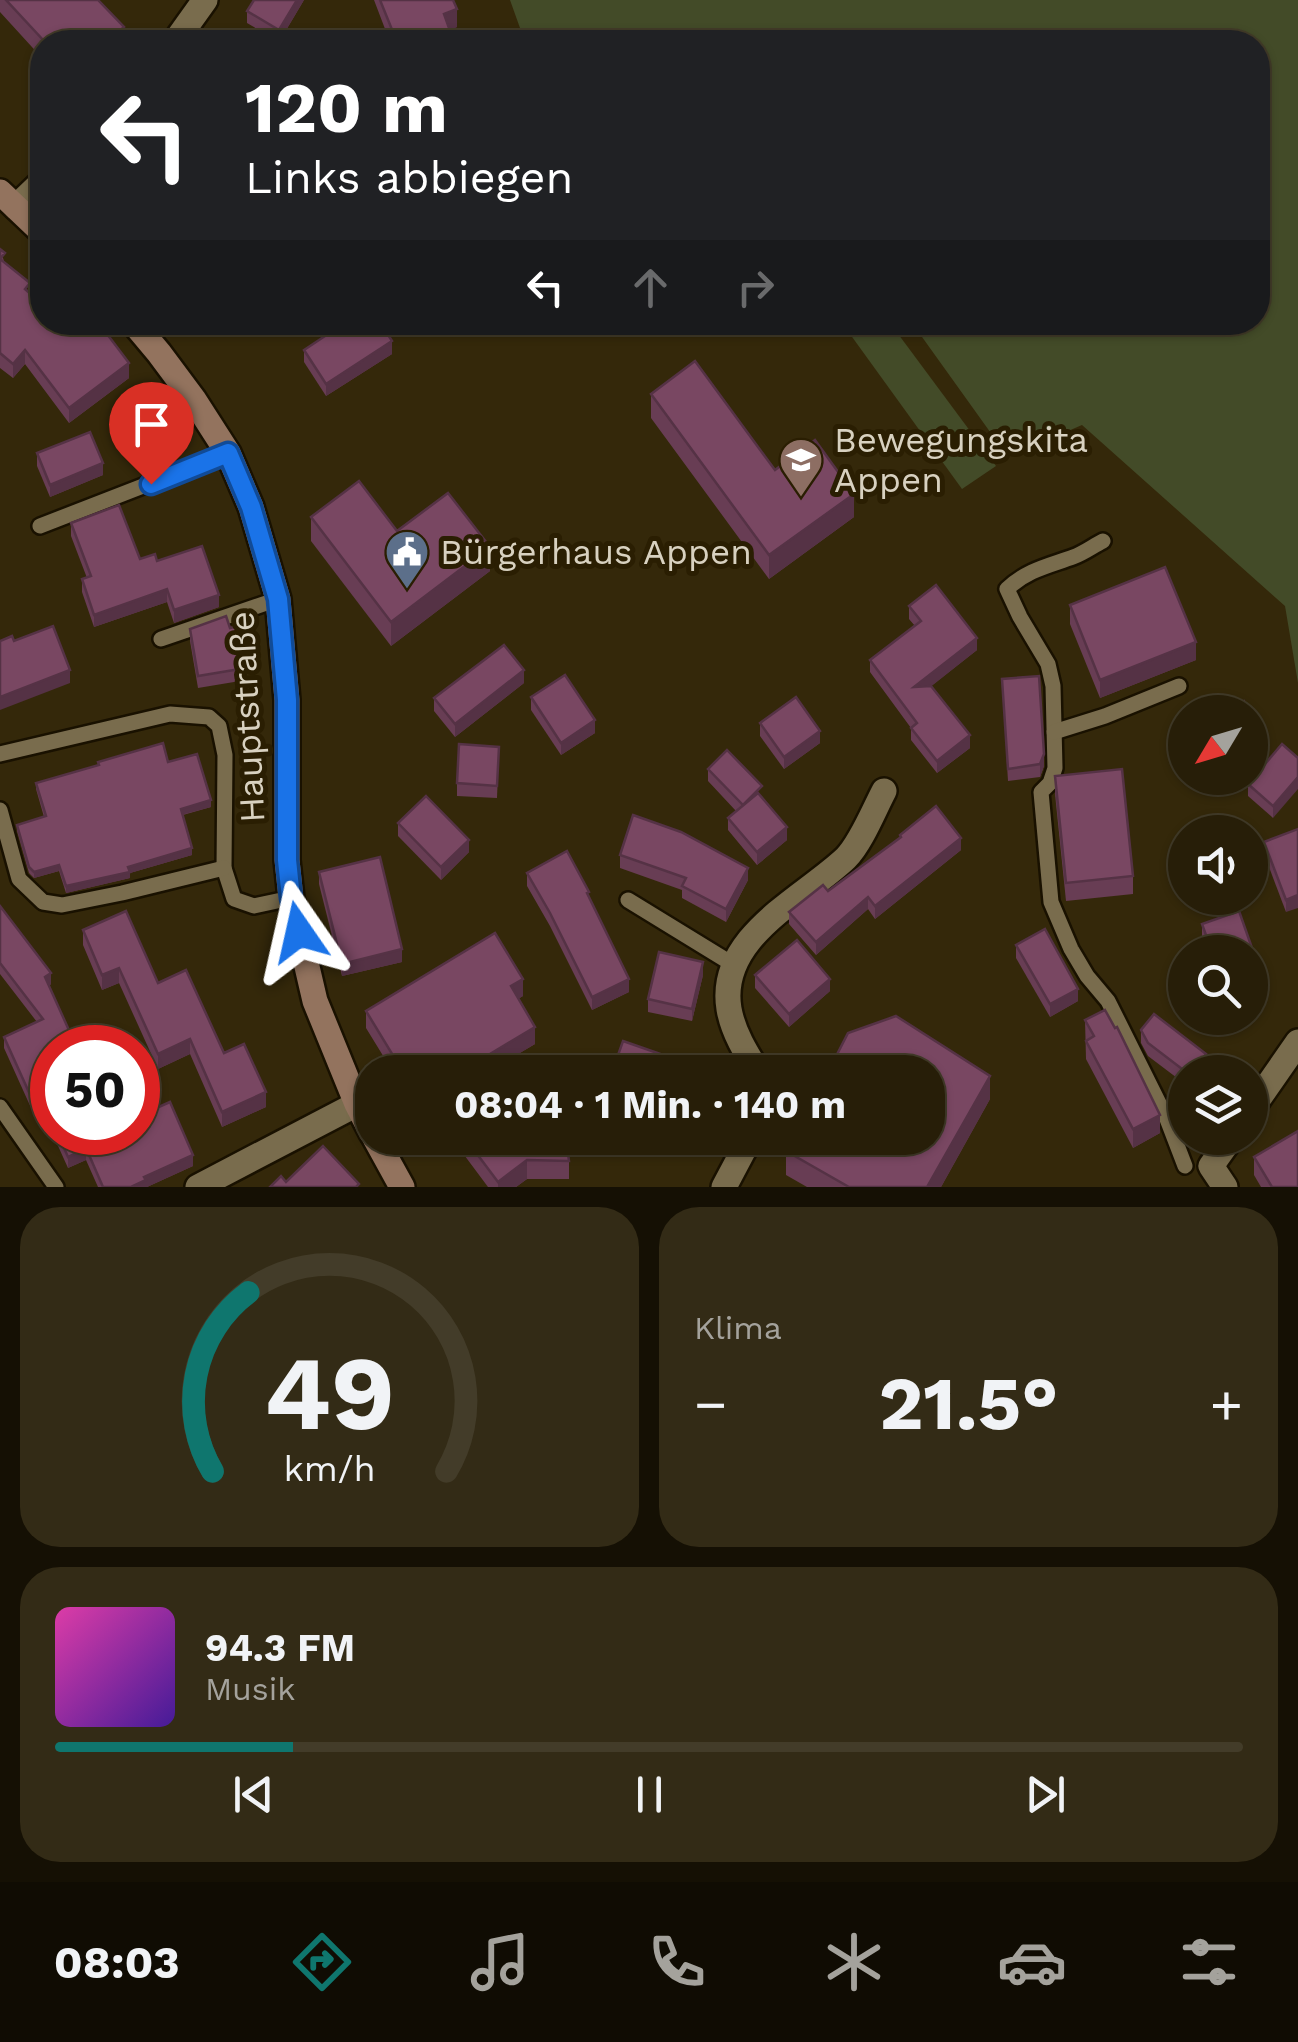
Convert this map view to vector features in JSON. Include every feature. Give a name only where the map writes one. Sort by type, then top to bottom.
[{"type":"main road","points":[[8,200],[30,221]]},
{"type":"main road","name":"Hauptstraße","points":[[144,335],[194,400],[228,453],[251,507],[278,599],[287,700],[287,860],[291,898],[314,1001],[355,1099]]},
{"type":"main road","name":"Hauptstraße","points":[[385,1155],[402,1187]]},
{"type":"street","points":[[184,30],[205,0]]},
{"type":"street","points":[[748,1055],[728,1007],[734,965],[751,938],[849,854],[884,790]]},
{"type":"street","points":[[1268,1085],[1298,1042]]},
{"type":"street","points":[[198,1187],[355,1105]]},
{"type":"street","points":[[724,1187],[741,1155]]},
{"type":"street","points":[[1219,1155],[1211,1166],[1225,1187]]},
{"type":"lane","points":[[40,526],[228,453]]},
{"type":"lane","points":[[1103,541],[1077,556],[1029,572],[1007,589],[1048,664],[1053,686],[1055,768],[1050,783],[1041,792],[1051,902],[1071,950],[1108,1001],[1186,1166]]},
{"type":"lane","points":[[160,639],[278,599]]},
{"type":"lane","points":[[1054,732],[1179,686]]},
{"type":"lane","points":[[0,754],[170,714],[209,717],[219,726],[225,755],[224,868],[234,899],[254,906],[291,898]]},
{"type":"lane","points":[[0,810],[19,879],[43,902],[62,905],[224,868]]},
{"type":"lane","points":[[628,900],[734,965]]},
{"type":"lane","points":[[0,1107],[56,1187]]},
{"type":"green space","points":[[510,0],[1298,0],[1298,683],[1285,606],[1082,425],[1008,457],[921,335],[1270,335],[1270,30],[521,30]]},
{"type":"green space","points":[[851,335],[899,335],[996,466],[962,489]]},
{"type":"building","points":[[6,0],[98,0],[124,27],[121,30],[34,30]]},
{"type":"building","points":[[254,0],[297,0],[279,30],[247,11]]},
{"type":"building","points":[[380,0],[453,0],[457,9],[444,14],[450,30],[392,30]]},
{"type":"building","points":[[0,259],[30,283],[25,289],[30,293],[30,335],[108,335],[129,363],[69,408],[25,350],[13,364],[0,353]]},
{"type":"building","points":[[326,335],[388,335],[392,341],[326,384],[304,350]]},
{"type":"building","points":[[695,361],[775,470],[815,440],[854,494],[769,555],[651,394]]},
{"type":"building","points":[[90,432],[103,463],[50,485],[37,453]]},
{"type":"building","name":"Bürgerhaus Appen","points":[[359,481],[397,531],[448,493],[490,547],[391,622],[311,517]]},
{"type":"building","points":[[119,505],[140,559],[155,554],[157,561],[202,546],[219,595],[174,610],[167,589],[94,615],[82,579],[91,576],[71,523]]},
{"type":"building","points":[[1165,567],[1196,642],[1100,680],[1070,605]]},
{"type":"building","points":[[936,585],[977,638],[914,687],[931,686],[970,735],[937,761],[911,728],[917,723],[870,660],[921,621],[909,606]]},
{"type":"building","points":[[226,616],[230,628],[238,626],[246,668],[198,676],[190,629]]},
{"type":"building","points":[[53,626],[70,670],[0,697],[0,641],[12,636],[14,641]]},
{"type":"building","points":[[504,645],[524,670],[455,724],[434,698]]},
{"type":"building","points":[[565,675],[595,720],[561,743],[531,697]]},
{"type":"building","points":[[1039,676],[1044,754],[1040,764],[1008,769],[1002,679]]},
{"type":"building","points":[[796,697],[820,731],[784,757],[760,723]]},
{"type":"building","points":[[163,743],[168,762],[197,754],[211,800],[181,809],[192,848],[128,867],[130,872],[66,886],[59,865],[34,872],[29,867],[17,825],[46,816],[36,783]]},
{"type":"building","points":[[459,744],[499,747],[497,786],[457,783]]},
{"type":"building","points":[[1282,744],[1298,758],[1298,777],[1273,806],[1260,795],[1268,795],[1268,760]]},
{"type":"building","points":[[727,750],[762,786],[743,805],[708,769]]},
{"type":"building","points":[[1122,769],[1133,876],[1066,883],[1055,776]]},
{"type":"building","points":[[758,793],[787,827],[757,852],[728,818]]},
{"type":"building","points":[[426,796],[469,840],[441,867],[398,823]]},
{"type":"building","points":[[936,806],[961,838],[875,906],[868,897],[816,942],[789,912],[823,885],[828,891]]},
{"type":"building","points":[[633,815],[681,832],[748,868],[726,909],[682,886],[686,878],[620,855]]},
{"type":"building","points":[[1298,829],[1298,895],[1286,900],[1268,853],[1268,840]]},
{"type":"building","points":[[567,851],[629,979],[592,997],[527,873]]},
{"type":"building","points":[[380,857],[402,949],[342,964],[319,872]]},
{"type":"building","points":[[0,906],[51,973],[45,977],[67,1025],[30,1025],[43,1019],[0,963]]},
{"type":"building","points":[[126,911],[158,983],[186,970],[224,1053],[244,1044],[266,1092],[222,1112],[190,1039],[160,1053],[160,1025],[145,1025],[119,968],[102,975],[83,930]]},
{"type":"building","points":[[1240,915],[1247,935],[1206,935],[1202,924]]},
{"type":"building","points":[[1045,929],[1078,989],[1050,1004],[1016,945]]},
{"type":"building","points":[[495,933],[523,979],[511,986],[535,1027],[488,1055],[393,1055],[366,1011]]},
{"type":"building","points":[[797,940],[830,979],[789,1014],[755,975]]},
{"type":"building","points":[[659,952],[703,962],[692,1009],[648,999]]},
{"type":"building","points":[[1105,1010],[1160,1115],[1133,1129],[1086,1041],[1094,1036],[1085,1020]]},
{"type":"building","points":[[1154,1014],[1168,1025],[1168,1035],[1181,1035],[1206,1054],[1168,1055],[1168,1058],[1148,1043],[1141,1030]]},
{"type":"building","points":[[896,1016],[990,1076],[927,1187],[849,1187],[793,1155],[945,1155],[945,1055],[837,1055],[848,1033]]},
{"type":"building","points":[[30,1025],[30,1095],[4,1037]]},
{"type":"building","points":[[623,1041],[663,1055],[618,1055]]},
{"type":"building","points":[[170,1102],[193,1155],[131,1187],[103,1187],[89,1155],[160,1155],[160,1106]]},
{"type":"building","points":[[1298,1131],[1298,1187],[1272,1187],[1254,1157],[1268,1155],[1268,1149]]},
{"type":"building","points":[[323,1146],[359,1184],[356,1187],[270,1187],[281,1176],[286,1182]]},
{"type":"building","points":[[478,1155],[568,1155],[569,1161],[527,1160],[498,1182]]},
{"type":"place","name":"Bewegungskita Appen","points":[[801,498]]},
{"type":"place","name":"Bürgerhaus Appen","points":[[407,590]]},
{"type":"route","points":[[151,484],[228,453],[251,507],[278,599],[287,700],[287,860],[299,932]]}]
